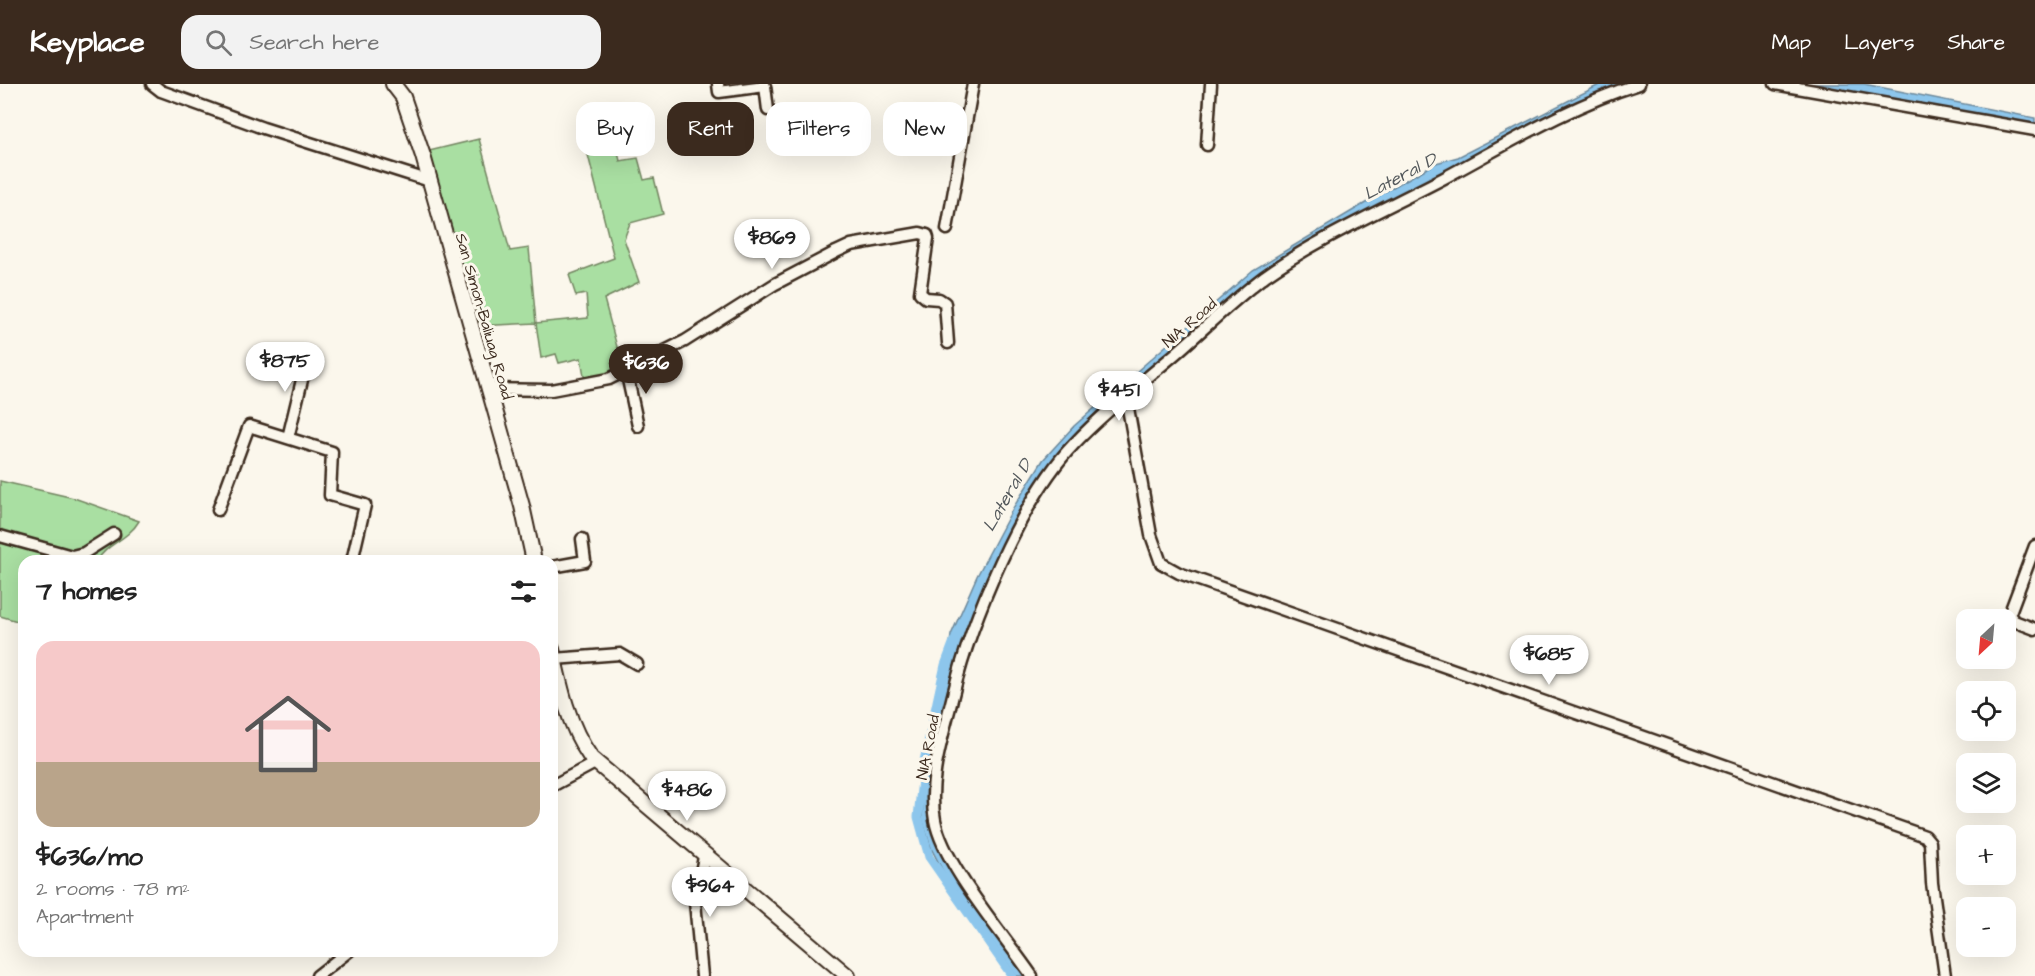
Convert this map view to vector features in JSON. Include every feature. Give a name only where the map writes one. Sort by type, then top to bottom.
[{"type":"main road","name":"San Simon-Baliuag Road","points":[[393,84],[403,97],[430,181],[522,506],[533,555]]},
{"type":"main road","points":[[558,674],[569,718],[580,743],[595,763],[848,976]]},
{"type":"street","points":[[152,84],[161,91],[262,128],[430,181]]},
{"type":"street","points":[[718,84],[719,92],[765,86],[767,102]]},
{"type":"street","points":[[947,229],[973,84]]},
{"type":"street","points":[[1207,145],[1210,84]]},
{"type":"street","name":"NIA Road","points":[[1032,976],[953,863],[940,839],[933,809],[937,765],[969,636],[1027,511],[1071,446],[1264,277],[1288,262],[1589,103],[1639,84]]},
{"type":"street","points":[[1775,84],[2035,130]]},
{"type":"street","points":[[489,389],[559,389],[609,379],[685,341],[775,284],[850,245],[920,233],[927,235],[928,238],[920,293],[926,298],[939,299],[945,303],[948,344]]},
{"type":"street","points":[[288,438],[308,355]]},
{"type":"street","points":[[626,370],[638,426]]},
{"type":"street","points":[[1126,397],[1151,535],[1161,563],[1179,573],[1925,836],[1930,842],[1932,883],[1944,976]]},
{"type":"street","points":[[218,510],[249,426],[332,452],[330,495],[365,505],[353,555]]},
{"type":"street","points":[[76,555],[84,553],[114,534]]},
{"type":"street","points":[[0,536],[68,555]]},
{"type":"street","points":[[558,566],[585,561],[582,540]]},
{"type":"street","points":[[2035,546],[2009,615],[2014,621],[2035,629]]},
{"type":"street","points":[[558,654],[620,654],[638,664]]},
{"type":"street","points":[[558,783],[595,763]]},
{"type":"street","points":[[702,976],[695,902],[704,857]]},
{"type":"street","points":[[317,976],[341,957]]},
{"type":"green space","points":[[479,139],[510,251],[529,248],[536,323],[476,326],[429,151]]},
{"type":"green space","points":[[588,156],[619,156],[620,161],[638,158],[644,180],[654,178],[663,214],[630,223],[624,239],[639,282],[604,299],[617,347],[635,353],[638,361],[608,377],[585,382],[581,358],[559,363],[556,354],[541,358],[536,323],[588,318],[586,294],[576,296],[569,275],[614,258]]},
{"type":"green space","points":[[0,481],[74,498],[139,521],[129,533],[101,555],[76,555],[83,550],[72,553],[0,532]]},
{"type":"green space","points":[[0,540],[56,555],[18,555],[18,621],[0,616]]},
{"type":"water","name":"Lateral D","points":[[1601,84],[1629,84],[1280,263],[1068,445],[1005,549],[944,721],[931,823],[1028,976],[1016,976],[945,875],[931,848],[922,819],[925,764],[948,659],[951,635],[977,576],[1013,508],[1043,460],[1074,426],[1253,270],[1436,163],[1458,157]]},
{"type":"water","points":[[1803,84],[1864,84],[2035,118],[2035,128]]},
{"type":"waterway","name":"Lateral D","points":[[954,641],[945,665],[924,761],[918,817],[929,857],[1012,976]]}]
